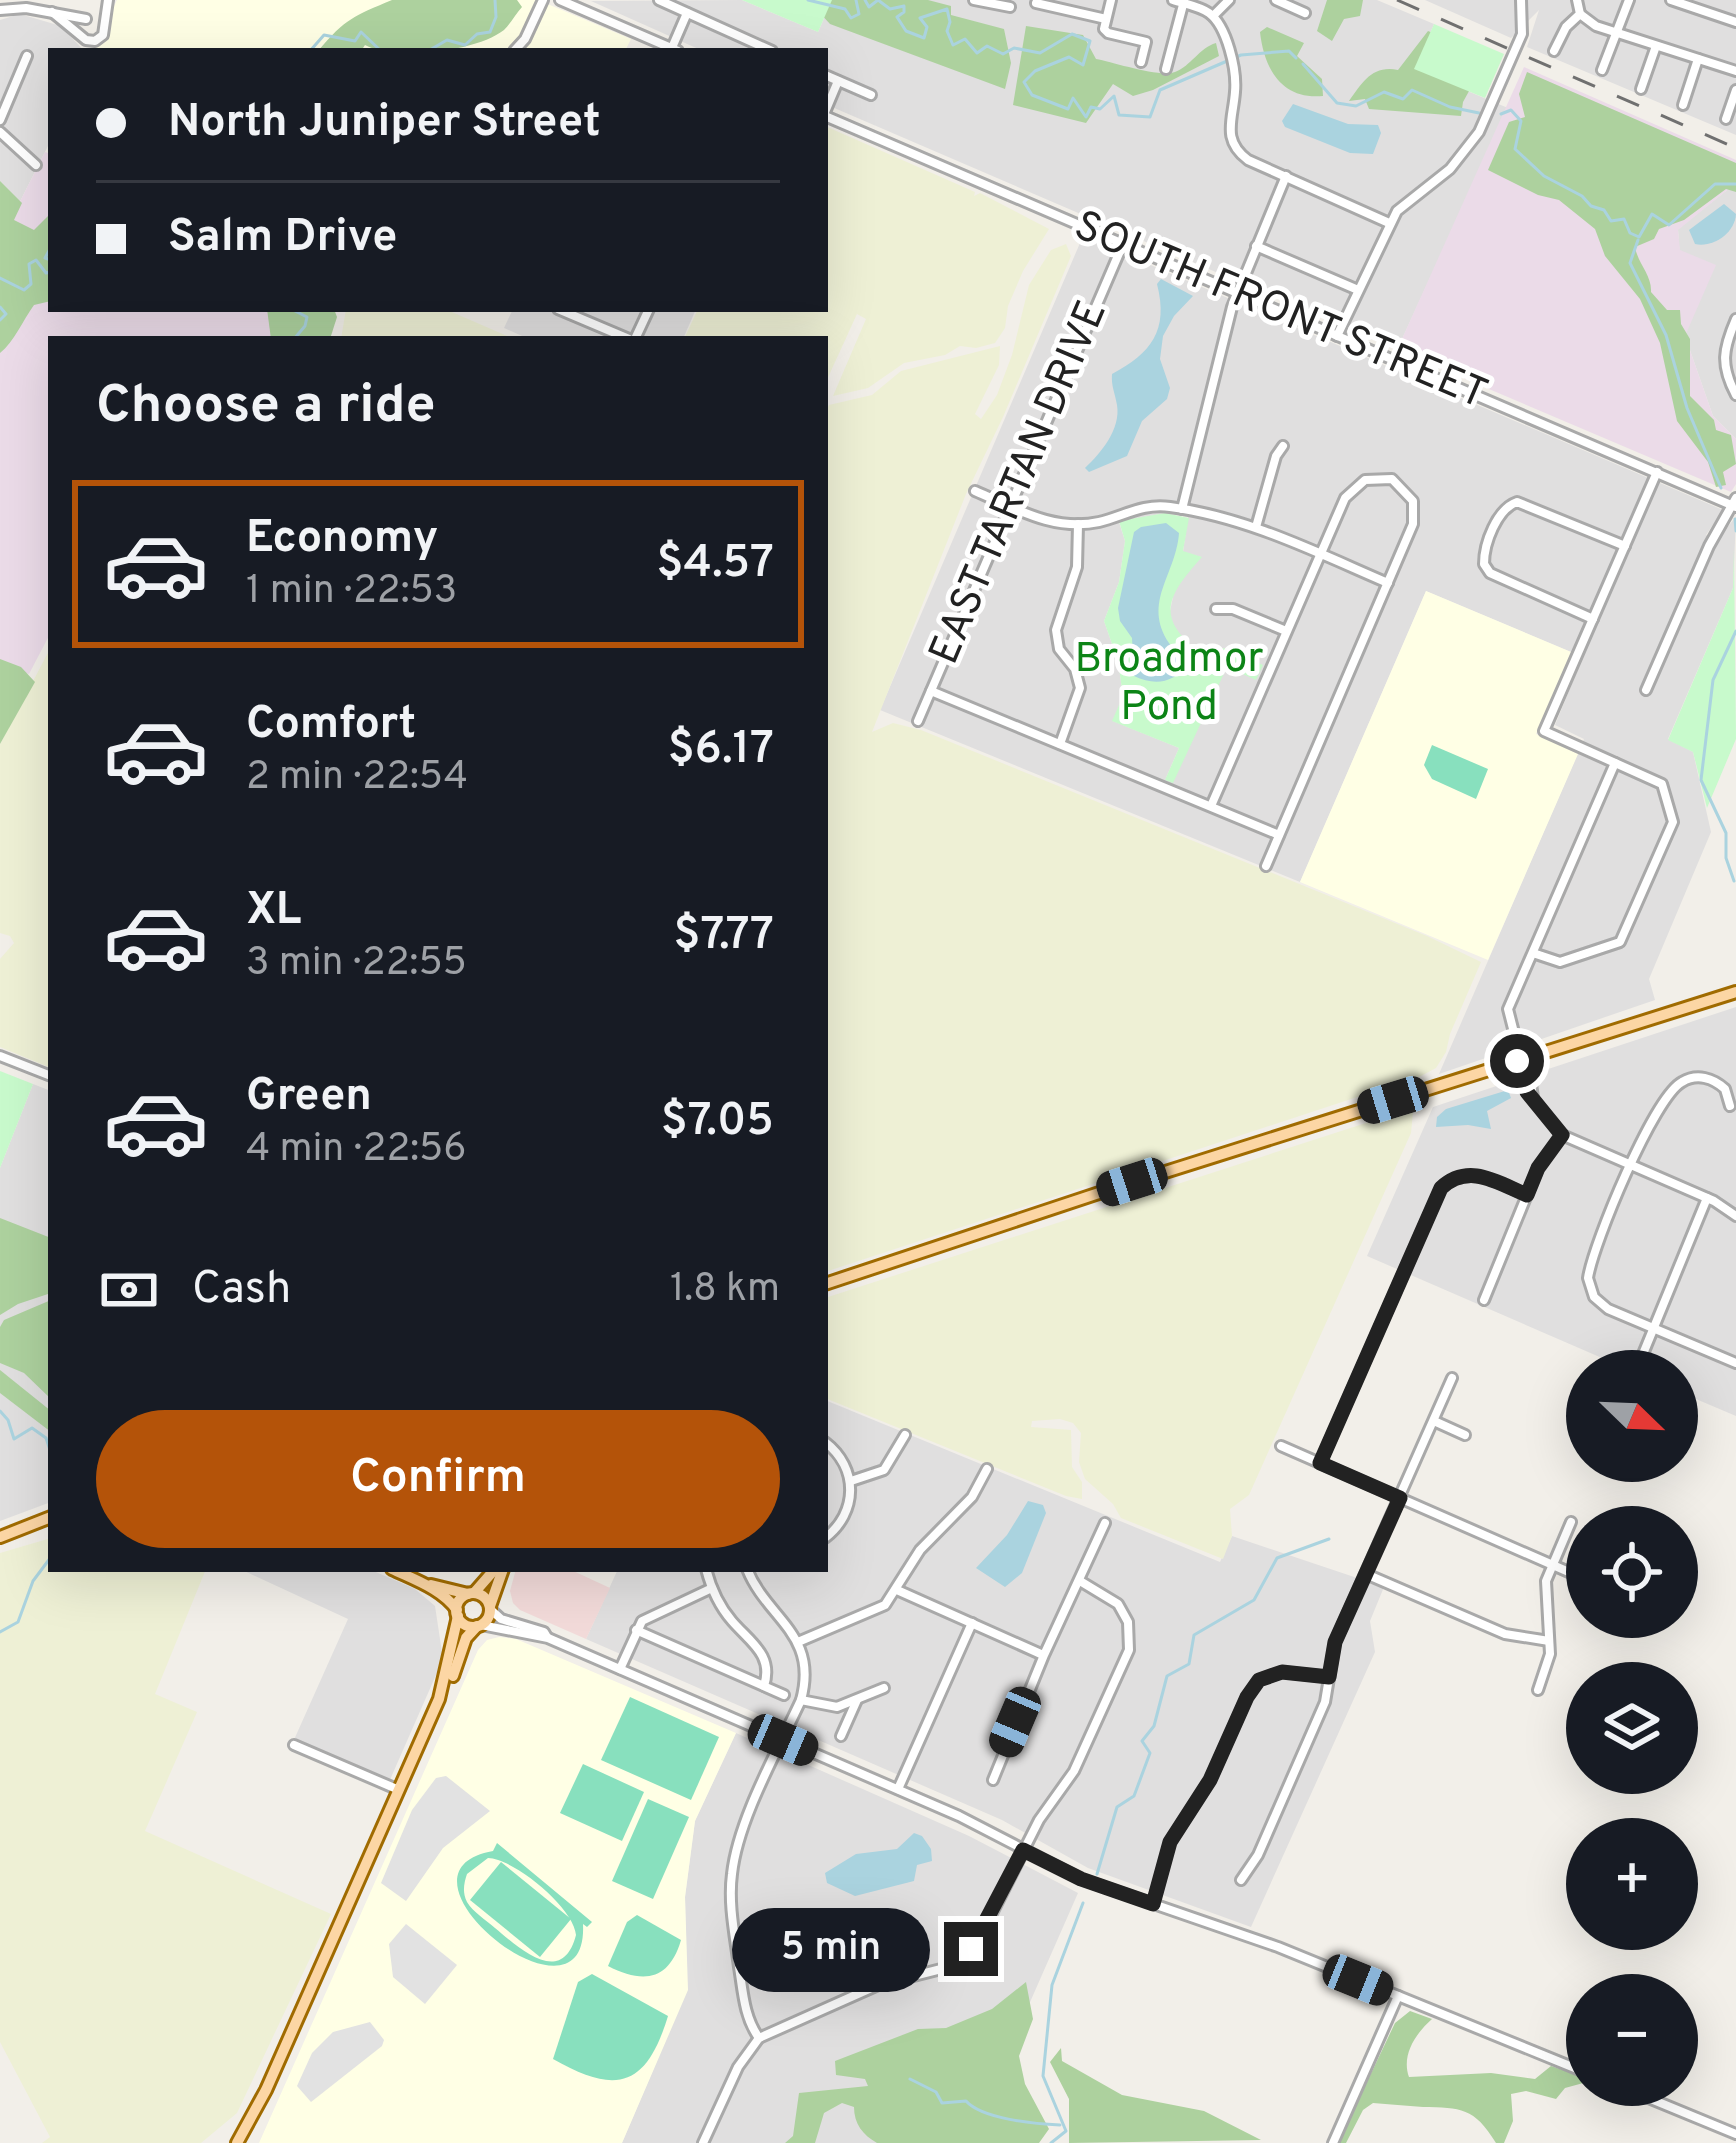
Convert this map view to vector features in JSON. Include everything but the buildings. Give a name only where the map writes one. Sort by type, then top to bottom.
[{"type":"main road","points":[[828,1283],[1118,1186],[1736,992]]},
{"type":"main road","points":[[0,1537],[48,1518]]},
{"type":"main road","points":[[398,1572],[449,1600],[467,1625],[478,1626]]},
{"type":"main road","points":[[237,2143],[266,2090],[439,1699],[460,1600],[496,1572]]},
{"type":"main road","points":[[439,1699],[466,1638],[490,1608],[498,1572]]},
{"type":"main road","points":[[428,1586],[484,1597],[490,1608]]},
{"type":"street","points":[[80,32],[106,0]]},
{"type":"street","points":[[52,12],[86,40],[95,41],[103,35],[106,0]]},
{"type":"street","points":[[517,48],[526,39],[543,0]]},
{"type":"street","points":[[560,0],[668,48]]},
{"type":"street","points":[[659,0],[765,48]]},
{"type":"street","points":[[974,0],[1010,7]]},
{"type":"street","points":[[1111,0],[1104,29],[1146,42],[1141,62]]},
{"type":"street","points":[[1213,16],[1229,0]]},
{"type":"street","points":[[1276,0],[1305,13]]},
{"type":"street","points":[[1337,336],[1389,223],[1408,198],[1461,158],[1479,132],[1522,34],[1521,0]]},
{"type":"street","points":[[1577,0],[1580,14],[1590,23],[1736,71]]},
{"type":"street","points":[[1602,70],[1629,0]]},
{"type":"street","points":[[1671,0],[1736,22]]},
{"type":"street","points":[[1166,69],[1180,1],[1213,16],[1223,31],[1233,74],[1235,92],[1228,124],[1233,144],[1248,160],[1389,223]]},
{"type":"street","points":[[1036,3],[1106,19]]},
{"type":"street","points":[[0,10],[52,12],[103,23]]},
{"type":"street","points":[[674,48],[687,13]]},
{"type":"street","points":[[1554,52],[1566,27],[1580,14]]},
{"type":"street","points":[[1641,89],[1656,46]]},
{"type":"street","points":[[0,120],[27,56]]},
{"type":"street","points":[[1683,105],[1698,59]]},
{"type":"street","points":[[828,77],[872,95]]},
{"type":"street","points":[[828,106],[838,81]]},
{"type":"street","points":[[1726,119],[1736,90]]},
{"type":"street","name":"SOUTH FRONT STREET","points":[[828,115],[1735,504]]},
{"type":"street","points":[[0,131],[36,166]]},
{"type":"street","points":[[1182,509],[1237,293],[1286,176]]},
{"type":"street","name":"EAST TARTAN DRIVE","points":[[918,722],[1123,244]]},
{"type":"street","points":[[1256,247],[1358,290]]},
{"type":"street","points":[[565,312],[625,336]]},
{"type":"street","points":[[1736,319],[1722,362],[1736,395]]},
{"type":"street","points":[[1256,527],[1283,446]]},
{"type":"street","points":[[1532,953],[1560,962],[1620,942],[1673,822],[1665,789],[1658,782],[1544,731],[1657,472]]},
{"type":"street","points":[[1211,806],[1349,490],[1365,480],[1392,479],[1408,491],[1415,513],[1266,866]]},
{"type":"street","points":[[975,491],[1048,521],[1078,524],[1140,508],[1182,509],[1256,527],[1388,583]]},
{"type":"street","points":[[1593,619],[1489,572],[1483,560],[1494,530],[1504,508],[1522,502],[1624,546]]},
{"type":"street","points":[[1646,690],[1709,547],[1735,504]]},
{"type":"street","points":[[1060,744],[1080,688],[1075,669],[1059,649],[1056,631],[1077,567],[1078,524]]},
{"type":"street","points":[[1216,609],[1233,609],[1286,632]]},
{"type":"street","points":[[931,691],[1279,835]]},
{"type":"street","points":[[1615,763],[1507,1013],[1535,1089],[1533,1097],[1562,1135],[1707,1198],[1736,1216]]},
{"type":"street","points":[[0,1056],[48,1075]]},
{"type":"street","points":[[1730,1106],[1730,1096],[1720,1083],[1703,1077],[1685,1080],[1668,1094],[1630,1166],[1588,1278],[1594,1297],[1608,1309],[1736,1363]]},
{"type":"street","points":[[1484,1300],[1538,1168],[1562,1135]]},
{"type":"street","points":[[1320,1463],[1441,1188],[1459,1175],[1473,1174],[1527,1195]]},
{"type":"street","points":[[1644,1350],[1707,1198]]},
{"type":"street","points":[[1241,1880],[1258,1855],[1325,1702],[1335,1642],[1452,1378]]},
{"type":"street","points":[[1434,1421],[1465,1435]]},
{"type":"street","points":[[851,1480],[884,1470],[904,1436]]},
{"type":"street","points":[[828,1445],[841,1457],[851,1480],[846,1514],[828,1536]]},
{"type":"street","points":[[1280,1446],[1566,1571]]},
{"type":"street","points":[[798,1642],[876,1611],[897,1590],[920,1550],[972,1497],[988,1469]]},
{"type":"street","points":[[993,1780],[1043,1655],[1105,1523]]},
{"type":"street","points":[[1538,1690],[1549,1665],[1545,1588],[1566,1533]]},
{"type":"street","points":[[707,1572],[730,1619],[761,1651],[767,1673],[764,1686]]},
{"type":"street","points":[[750,1572],[753,1585],[783,1617],[798,1642],[806,1679],[802,1700],[739,1842],[732,1873],[731,1904],[748,2023],[759,2038]]},
{"type":"street","points":[[1366,1574],[1505,1634],[1549,1641]]},
{"type":"street","points":[[703,2143],[744,2055],[759,2038],[878,1985],[953,1966],[980,1936],[1023,1850],[1075,1771],[1130,1650],[1129,1622],[1118,1604],[1080,1581]]},
{"type":"street","points":[[620,1670],[636,1630],[649,1615],[712,1588]]},
{"type":"street","points":[[897,1590],[1043,1655]]},
{"type":"street","points":[[490,1608],[501,1619],[544,1632],[548,1638]]},
{"type":"street","points":[[898,1790],[972,1623]]},
{"type":"street","points":[[478,1626],[490,1624],[548,1638],[898,1790],[1091,1883],[1263,1941],[1566,2064]]},
{"type":"street","points":[[636,1630],[784,1695]]},
{"type":"street","points":[[1153,1904],[1170,1842],[1210,1780],[1259,1680],[1282,1672],[1329,1677]]},
{"type":"street","points":[[802,1700],[825,1708],[884,1688]]},
{"type":"street","points":[[841,1736],[858,1699]]},
{"type":"street","points":[[294,1745],[399,1790]]},
{"type":"street","points":[[1333,2143],[1399,1996]]},
{"type":"street","points":[[1668,2106],[1736,2134]]},
{"type":"shaded area","points":[[117,0],[538,0],[631,39],[626,48],[94,48]]},
{"type":"shaded area","points":[[742,0],[818,32],[832,0],[1377,0],[1434,24],[1415,69],[1508,108],[1397,350],[828,105],[828,48],[696,48],[591,1]]},
{"type":"shaded area","points":[[1425,0],[1736,0],[1736,135],[1527,47],[1539,10],[1511,38]]},
{"type":"shaded area","points":[[20,14],[61,26],[81,48],[48,48],[48,146],[0,241],[0,20]]},
{"type":"shaded area","points":[[1524,67],[1736,160],[1736,183],[1678,230],[1680,250],[1716,265],[1685,336],[1713,416],[1736,439],[1736,484],[1731,492],[1397,350]]},
{"type":"shaded area","points":[[828,127],[975,192],[974,196],[980,193],[1049,229],[1023,271],[1008,306],[1005,328],[995,343],[960,346],[945,355],[904,363],[868,388],[833,396],[866,319],[857,314],[828,377],[828,336],[685,336],[697,312],[828,312]]},
{"type":"shaded area","points":[[45,152],[48,312],[333,312],[324,336],[48,336],[48,638],[29,674],[0,663],[0,241]]},
{"type":"shaded area","points":[[1736,183],[1736,439],[1713,416],[1685,336],[1678,229]]},
{"type":"shaded area","points":[[1083,236],[1723,510],[1706,535],[1716,540],[1736,517],[1733,588],[1668,739],[1693,752],[1711,832],[1649,979],[1655,1000],[1439,1074],[1584,739],[1555,725],[1583,657],[1426,591],[1300,882],[880,710]],"holes":[[[1165,513],[1188,517],[1183,552],[1201,557],[1175,587],[1169,616],[1179,637],[1200,652],[1226,648],[1262,666],[1227,666],[1165,780],[1179,748],[1113,721],[1123,696],[1118,661],[1104,621],[1119,582],[1125,541],[1119,522]]]},
{"type":"shaded area","points":[[1066,244],[1071,256],[966,494],[872,732],[893,723],[921,730],[1481,962],[1446,1052],[1436,1068],[1421,1076],[828,1271],[828,407],[872,395],[901,371],[1000,346],[999,365],[975,414],[981,419],[997,395],[1012,355],[1029,285],[1051,250]]},
{"type":"shaded area","points":[[346,312],[452,312],[507,336],[342,336]]},
{"type":"shaded area","points":[[512,312],[695,312],[684,336],[522,336],[504,328]]},
{"type":"shaded area","points":[[1426,591],[1571,652],[1536,734],[1578,754],[1488,960],[1300,882]]},
{"type":"shaded area","points":[[48,653],[48,1067],[0,1047],[0,959],[14,943],[0,933],[0,744]]},
{"type":"shaded area","points":[[1736,1007],[1736,1416],[1698,1400],[1698,1350],[1584,1350],[1367,1256],[1433,1107]]},
{"type":"shaded area","points":[[33,1084],[48,1090],[48,1503],[0,1521],[0,1168]]},
{"type":"shaded area","points":[[1403,1111],[1413,1112],[1411,1133],[1249,1495],[1230,1509],[1232,1536],[1223,1559],[1121,1518],[1113,1504],[1085,1479],[1079,1462],[1081,1433],[1073,1423],[1032,1421],[1031,1427],[1071,1430],[1072,1467],[1082,1482],[1082,1499],[828,1399],[828,1297]]},
{"type":"shaded area","points":[[828,1401],[1220,1562],[1232,1536],[1384,1587],[1370,1621],[1375,1652],[1251,1927],[1088,1868],[1002,1820],[586,1639],[617,1572],[828,1572]]},
{"type":"shaded area","points":[[48,1539],[48,1572],[205,1572],[155,1694],[197,1712],[145,1831],[331,1914],[237,2113],[201,2143],[42,2143],[50,2137],[0,2042],[0,1553]]},
{"type":"shaded area","points":[[246,1572],[376,1572],[415,1589],[435,1606],[443,1659],[389,1782],[293,1742],[348,1619]]},
{"type":"shaded area","points":[[515,1572],[575,1572],[610,1588],[586,1639],[520,1610],[510,1591]]},
{"type":"shaded area","points":[[516,1639],[736,1733],[695,1821],[685,1897],[688,1990],[622,2143],[259,2143],[478,1650],[487,1640]]},
{"type":"shaded area","points":[[736,1733],[969,1836],[1078,1893],[968,2143],[622,2143],[687,1990],[685,1897],[695,1821]]},
{"type":"shaded area","points":[[446,1776],[490,1811],[443,1848],[406,1901],[381,1883],[412,1810],[436,1778]]},
{"type":"shaded area","points":[[406,1924],[457,1965],[425,2004],[393,1977],[389,1944]]},
{"type":"shaded area","points":[[370,2022],[384,2040],[382,2046],[311,2102],[297,2086],[312,2053],[333,2032]]},
{"type":"green space","points":[[392,0],[517,0],[522,7],[504,30],[460,48],[321,48],[336,31]]},
{"type":"green space","points":[[742,0],[832,0],[818,32]]},
{"type":"green space","points":[[808,0],[928,0],[951,6],[951,15],[1004,29],[1011,63],[1005,89],[830,24]]},
{"type":"green space","points":[[1327,0],[1363,0],[1360,16],[1344,19],[1332,41],[1317,31]]},
{"type":"green space","points":[[1434,24],[1504,54],[1485,98],[1414,69]]},
{"type":"green space","points":[[1026,26],[1083,35],[1096,59],[1148,71],[1175,72],[1216,43],[1219,56],[1133,96],[1113,84],[1086,123],[1013,105]]},
{"type":"green space","points":[[1267,27],[1304,43],[1297,56],[1322,79],[1323,96],[1296,93],[1277,79],[1262,45],[1260,32]]},
{"type":"green space","points":[[1428,31],[1468,47],[1479,73],[1461,116],[1369,109],[1365,99],[1349,101],[1375,73],[1398,70]]},
{"type":"green space","points":[[1527,72],[1736,163],[1736,192],[1726,189],[1635,247],[1651,292],[1667,310],[1680,310],[1681,324],[1690,339],[1690,396],[1714,420],[1716,430],[1731,435],[1736,464],[1723,472],[1726,485],[1716,487],[1708,462],[1677,421],[1660,343],[1640,299],[1605,256],[1595,229],[1559,200],[1488,170],[1509,122],[1525,117],[1519,94]]},
{"type":"green space","points":[[0,181],[22,203],[14,220],[34,230],[48,216],[48,302],[34,305],[0,353]]},
{"type":"green space","points":[[267,312],[335,312],[337,317],[331,336],[271,336]]},
{"type":"green space","name":"Broadmor Pond","points":[[1165,513],[1189,518],[1183,551],[1202,557],[1174,594],[1171,616],[1176,628],[1200,652],[1226,648],[1263,665],[1256,680],[1227,667],[1173,783],[1165,780],[1179,748],[1112,721],[1123,696],[1118,661],[1104,621],[1119,582],[1125,541],[1119,521]]},
{"type":"green space","points":[[1734,549],[1736,739],[1707,808],[1693,752],[1668,740],[1733,588]]},
{"type":"green space","points":[[0,659],[21,667],[35,682],[0,744]]},
{"type":"green space","points":[[1432,745],[1488,769],[1476,799],[1432,779],[1424,765]]},
{"type":"green space","points":[[0,1071],[33,1084],[0,1168]]},
{"type":"green space","points":[[0,1218],[48,1237],[48,1294],[0,1315]]},
{"type":"green space","points":[[48,1301],[48,1396],[24,1373],[0,1363],[4,1320]]},
{"type":"green space","points":[[0,1370],[48,1409],[48,1430],[0,1393]]},
{"type":"green space","points":[[630,1697],[719,1737],[691,1800],[601,1760]]},
{"type":"green space","points":[[583,1764],[644,1792],[622,1841],[560,1813]]},
{"type":"green space","points":[[648,1799],[689,1817],[653,1899],[612,1881]]},
{"type":"green space","points":[[497,1843],[592,1922],[587,1927],[583,1924],[576,1956],[555,1966],[526,1959],[496,1940],[471,1915],[458,1888],[463,1865],[493,1851]],"holes":[[[488,1858],[499,1860],[554,1899],[573,1924],[576,1935],[561,1959],[550,1962],[527,1953],[467,1902],[467,1874]]]},
{"type":"green space","points":[[501,1862],[571,1919],[540,1957],[470,1900]]},
{"type":"green space","points":[[637,1915],[681,1940],[669,1964],[653,1975],[632,1975],[608,1966],[627,1922]]},
{"type":"green space","points":[[592,1974],[668,2016],[650,2058],[626,2078],[594,2078],[553,2059],[578,1982]]},
{"type":"green space","points":[[1026,1982],[1033,2019],[1019,2056],[1025,2084],[1049,2129],[1039,2143],[877,2143],[860,2128],[854,2107],[842,2103],[824,2113],[815,2143],[785,2143],[793,2136],[799,2093],[868,2086],[865,2079],[836,2075],[835,2061],[918,2029],[946,2028],[992,2009]]},
{"type":"green space","points":[[1410,2011],[1432,2019],[1411,2045],[1409,2077],[1491,2073],[1535,2079],[1551,2066],[1566,2071],[1566,2088],[1556,2099],[1526,2091],[1511,2094],[1513,2121],[1504,2143],[1496,2143],[1481,2122],[1466,2112],[1373,2103],[1363,2110],[1346,2143],[1338,2143],[1395,2023]]},
{"type":"green space","points":[[1061,2048],[1062,2061],[1122,2095],[1204,2111],[1261,2140],[1069,2143],[1069,2099],[1050,2062]]},
{"type":"water","points":[[1293,104],[1348,124],[1378,125],[1381,133],[1373,154],[1350,153],[1285,127],[1282,121]]},
{"type":"water","points":[[1724,204],[1736,214],[1732,227],[1716,241],[1695,244],[1689,230]]},
{"type":"water","points":[[1161,279],[1193,296],[1163,336],[1160,359],[1170,388],[1167,399],[1142,421],[1127,456],[1089,472],[1085,468],[1116,423],[1112,374],[1137,358],[1154,339],[1161,315],[1157,284]]},
{"type":"water","points":[[1166,523],[1179,533],[1159,614],[1169,643],[1188,665],[1176,676],[1156,682],[1134,676],[1132,638],[1120,621],[1118,608],[1134,532]]},
{"type":"water","points":[[1508,1090],[1511,1098],[1487,1111],[1491,1129],[1436,1127],[1437,1117],[1446,1109]]},
{"type":"water","points":[[1028,1501],[1043,1505],[1046,1513],[1022,1573],[1005,1587],[976,1568],[1007,1535]]},
{"type":"water","points":[[914,1833],[931,1849],[932,1861],[917,1865],[914,1881],[855,1896],[827,1883],[825,1873],[856,1854],[897,1849]]},
{"type":"waterway","points":[[433,48],[447,40],[465,45],[477,34],[490,32],[496,17],[495,0]]},
{"type":"waterway","points":[[808,0],[845,9],[851,18],[859,14],[856,0]]},
{"type":"waterway","points":[[865,0],[869,7],[878,0],[890,9],[904,6],[897,17],[906,31],[924,38],[927,27],[920,18],[947,9],[947,31],[953,45],[965,39],[977,53],[987,46],[1003,54],[1014,48],[1040,53],[1072,34],[1090,41],[1083,65],[1069,57],[1035,71],[1024,82],[1032,95],[1068,109],[1073,98],[1086,117],[1091,107],[1100,109],[1114,96],[1119,115],[1150,117],[1160,90],[1241,55],[1289,51],[1296,58]]},
{"type":"waterway","points":[[313,48],[324,35],[355,41],[361,32],[378,48]]},
{"type":"waterway","points":[[1303,64],[1337,103],[1356,106],[1384,92],[1403,99],[1412,90],[1450,107],[1479,113]]},
{"type":"waterway","points":[[1501,114],[1511,110],[1521,121],[1515,149],[1544,176],[1604,210],[1611,221],[1624,219],[1630,233],[1639,237],[1652,214],[1669,225],[1715,184],[1736,184]]},
{"type":"waterway","points":[[1638,240],[1630,263],[1666,335],[1687,408],[1721,488]]},
{"type":"waterway","points":[[48,252],[48,259]]},
{"type":"waterway","points":[[0,278],[24,290],[31,284],[29,264],[36,260],[48,273]]},
{"type":"waterway","points":[[0,307],[6,314],[0,320]]},
{"type":"waterway","points":[[297,312],[307,317],[297,336]]},
{"type":"waterway","points":[[1735,519],[1736,531]]},
{"type":"waterway","points":[[1734,881],[1726,858],[1726,833],[1701,780],[1713,680],[1736,631]]},
{"type":"waterway","points":[[0,1411],[14,1439],[32,1428],[48,1444]]},
{"type":"waterway","points":[[1097,1874],[1117,1807],[1134,1796],[1150,1753],[1142,1741],[1154,1726],[1167,1676],[1189,1664],[1194,1635],[1254,1600],[1277,1558],[1329,1539]]},
{"type":"waterway","points":[[0,1632],[18,1622],[33,1581],[48,1561]]},
{"type":"waterway","points":[[1051,2143],[1066,2131],[1043,2076],[1052,1985],[1083,1903]]},
{"type":"waterway","points":[[910,2079],[936,2092],[942,2103],[966,2101],[996,2116],[1060,2125]]},
{"type":"railway","points":[[1397,0],[1736,148]]},
{"type":"route","points":[[971,1949],[1023,1850],[1081,1879],[1153,1904],[1170,1842],[1210,1780],[1259,1680],[1282,1672],[1329,1677],[1335,1642],[1400,1498],[1320,1463],[1441,1188],[1459,1175],[1473,1174],[1527,1195],[1538,1168],[1562,1135],[1527,1092],[1517,1061]]}]
